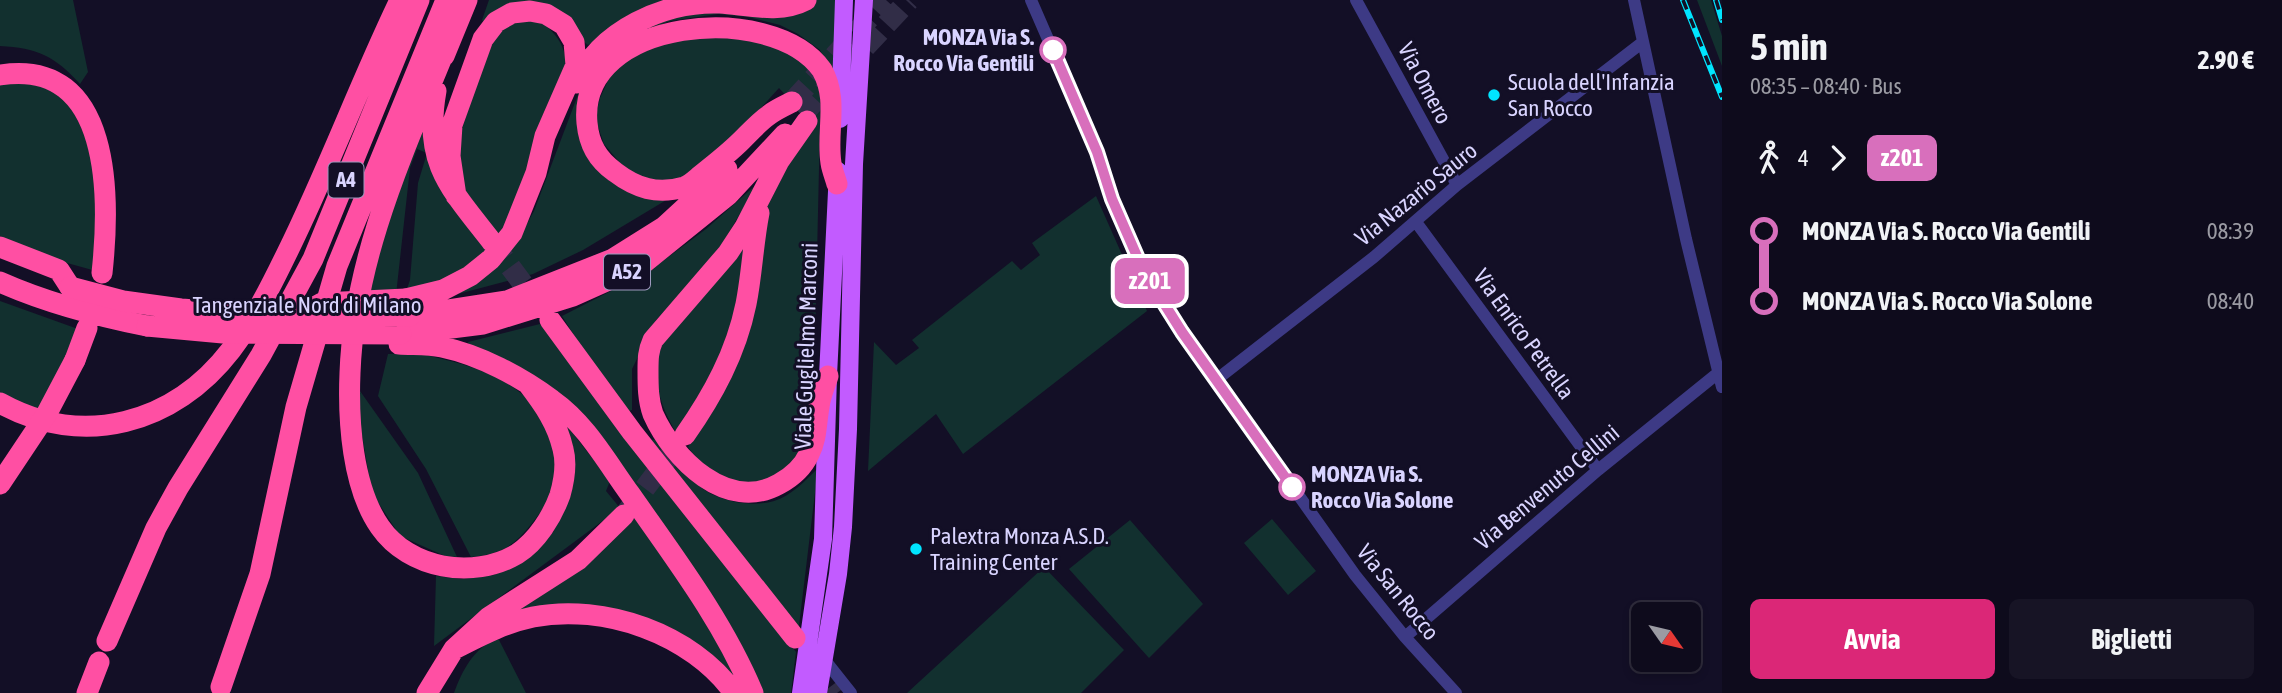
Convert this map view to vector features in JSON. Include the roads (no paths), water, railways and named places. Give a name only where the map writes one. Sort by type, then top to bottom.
[{"type":"highway","points":[[0,402],[24,414],[57,424],[108,426],[134,420],[179,399],[217,366],[248,324],[278,271],[400,0]]},
{"type":"highway","name":"A4","points":[[107,641],[156,528],[261,355],[313,259],[419,0]]},
{"type":"highway","name":"A4","points":[[221,687],[260,574],[296,407],[337,267],[446,0]]},
{"type":"highway","points":[[467,0],[386,197],[369,248],[354,326],[349,374],[357,471],[368,506],[380,528],[398,547],[422,561],[459,569],[491,565],[517,554],[539,534],[555,508],[564,481],[564,451],[553,420],[528,384]]},
{"type":"highway","points":[[753,693],[726,638],[667,545],[597,445],[569,414],[528,384],[483,360],[443,347],[404,323],[443,290],[470,276],[491,259],[512,233],[579,79],[593,57],[609,41],[637,22],[663,11],[693,4],[778,7],[806,0]]},
{"type":"highway","points":[[457,196],[450,156],[452,125],[482,39],[496,22],[512,13],[530,11],[546,14],[564,25],[574,42],[576,65],[545,136],[536,173]]},
{"type":"highway","points":[[646,450],[638,420],[638,397],[648,351],[659,330],[728,253],[745,227],[800,113],[769,114],[725,157],[687,186],[661,191],[631,184],[607,166],[591,145],[586,110],[593,87],[608,62],[627,45],[646,35],[667,26],[700,20],[724,19],[768,26],[789,36],[806,49],[826,78],[832,99],[831,163],[837,184]]},
{"type":"highway","points":[[447,45],[433,106],[433,135],[441,171],[492,242]]},
{"type":"highway","points":[[0,75],[35,75],[54,82],[74,95],[87,113],[97,137],[105,192],[106,235],[102,273]]},
{"type":"highway","name":"Tangenziale Nord di Milano","points":[[0,282],[101,317],[147,326],[223,333],[404,323],[483,324],[573,296],[640,266],[728,195],[800,113]]},
{"type":"highway","points":[[685,435],[707,403],[735,344],[746,301],[765,183]]},
{"type":"highway","points":[[0,247],[64,278]]},
{"type":"highway","name":"Tangenziale Nord di Milano","points":[[0,260],[64,278],[123,301],[181,309],[295,317],[321,303],[404,323]]},
{"type":"highway","points":[[550,320],[646,450],[795,638]]},
{"type":"highway","points":[[0,484],[46,415],[75,360],[87,328]]},
{"type":"highway","points":[[648,351],[652,412],[667,437],[699,474],[724,488],[739,492],[760,492],[775,486],[802,465],[816,439],[819,404],[828,376]]},
{"type":"highway","points":[[427,693],[454,649],[489,617],[578,560],[624,515]]},
{"type":"highway","points":[[454,649],[496,627],[533,617],[555,614],[599,617],[637,625],[678,645],[716,670],[734,693]]},
{"type":"highway","points":[[87,693],[99,662]]},
{"type":"main road","name":"Viale Guglielmo Marconi","points":[[801,693],[823,539],[845,0]]},
{"type":"main road","name":"Viale Guglielmo Marconi","points":[[818,693],[843,527],[854,164],[863,0]]},
{"type":"street","name":"Via San Rocco","points":[[1031,0],[1097,152],[1112,199],[1143,270],[1165,307],[1355,575],[1456,693]]},
{"type":"street","name":"Via Omero","points":[[1356,0],[1457,186]]},
{"type":"street","points":[[1634,0],[1686,239],[1722,387]]},
{"type":"street","name":"Via Nazario Sauro","points":[[1216,380],[1643,41]]},
{"type":"street","name":"Via Enrico Petrella","points":[[1416,222],[1598,470]]},
{"type":"street","name":"Via Benvenuto Cellini","points":[[1405,636],[1598,470],[1718,373]]},
{"type":"street","points":[[824,659],[852,693]]},
{"type":"tunnel","points":[[792,102],[886,0]]},
{"type":"tunnel","points":[[802,115],[909,0]]},
{"type":"tunnel","points":[[492,242],[540,307]]},
{"type":"tunnel","points":[[626,513],[670,455]]},
{"type":"tunnel","points":[[813,661],[837,693]]},
{"type":"railway","points":[[1683,0],[1722,97]]},
{"type":"railway","points":[[1716,0],[1722,20]]},
{"type":"place","name":"MONZA Via S. Rocco Via Gentili","points":[[1053,50]]},
{"type":"place","name":"Scuola dell'Infanzia San Rocco","points":[[1494,95]]},
{"type":"place","name":"MONZA Via S. Rocco Via Solone","points":[[1292,487]]},
{"type":"place","name":"Palextra Monza A.S.D. Training Center","points":[[916,549]]}]
